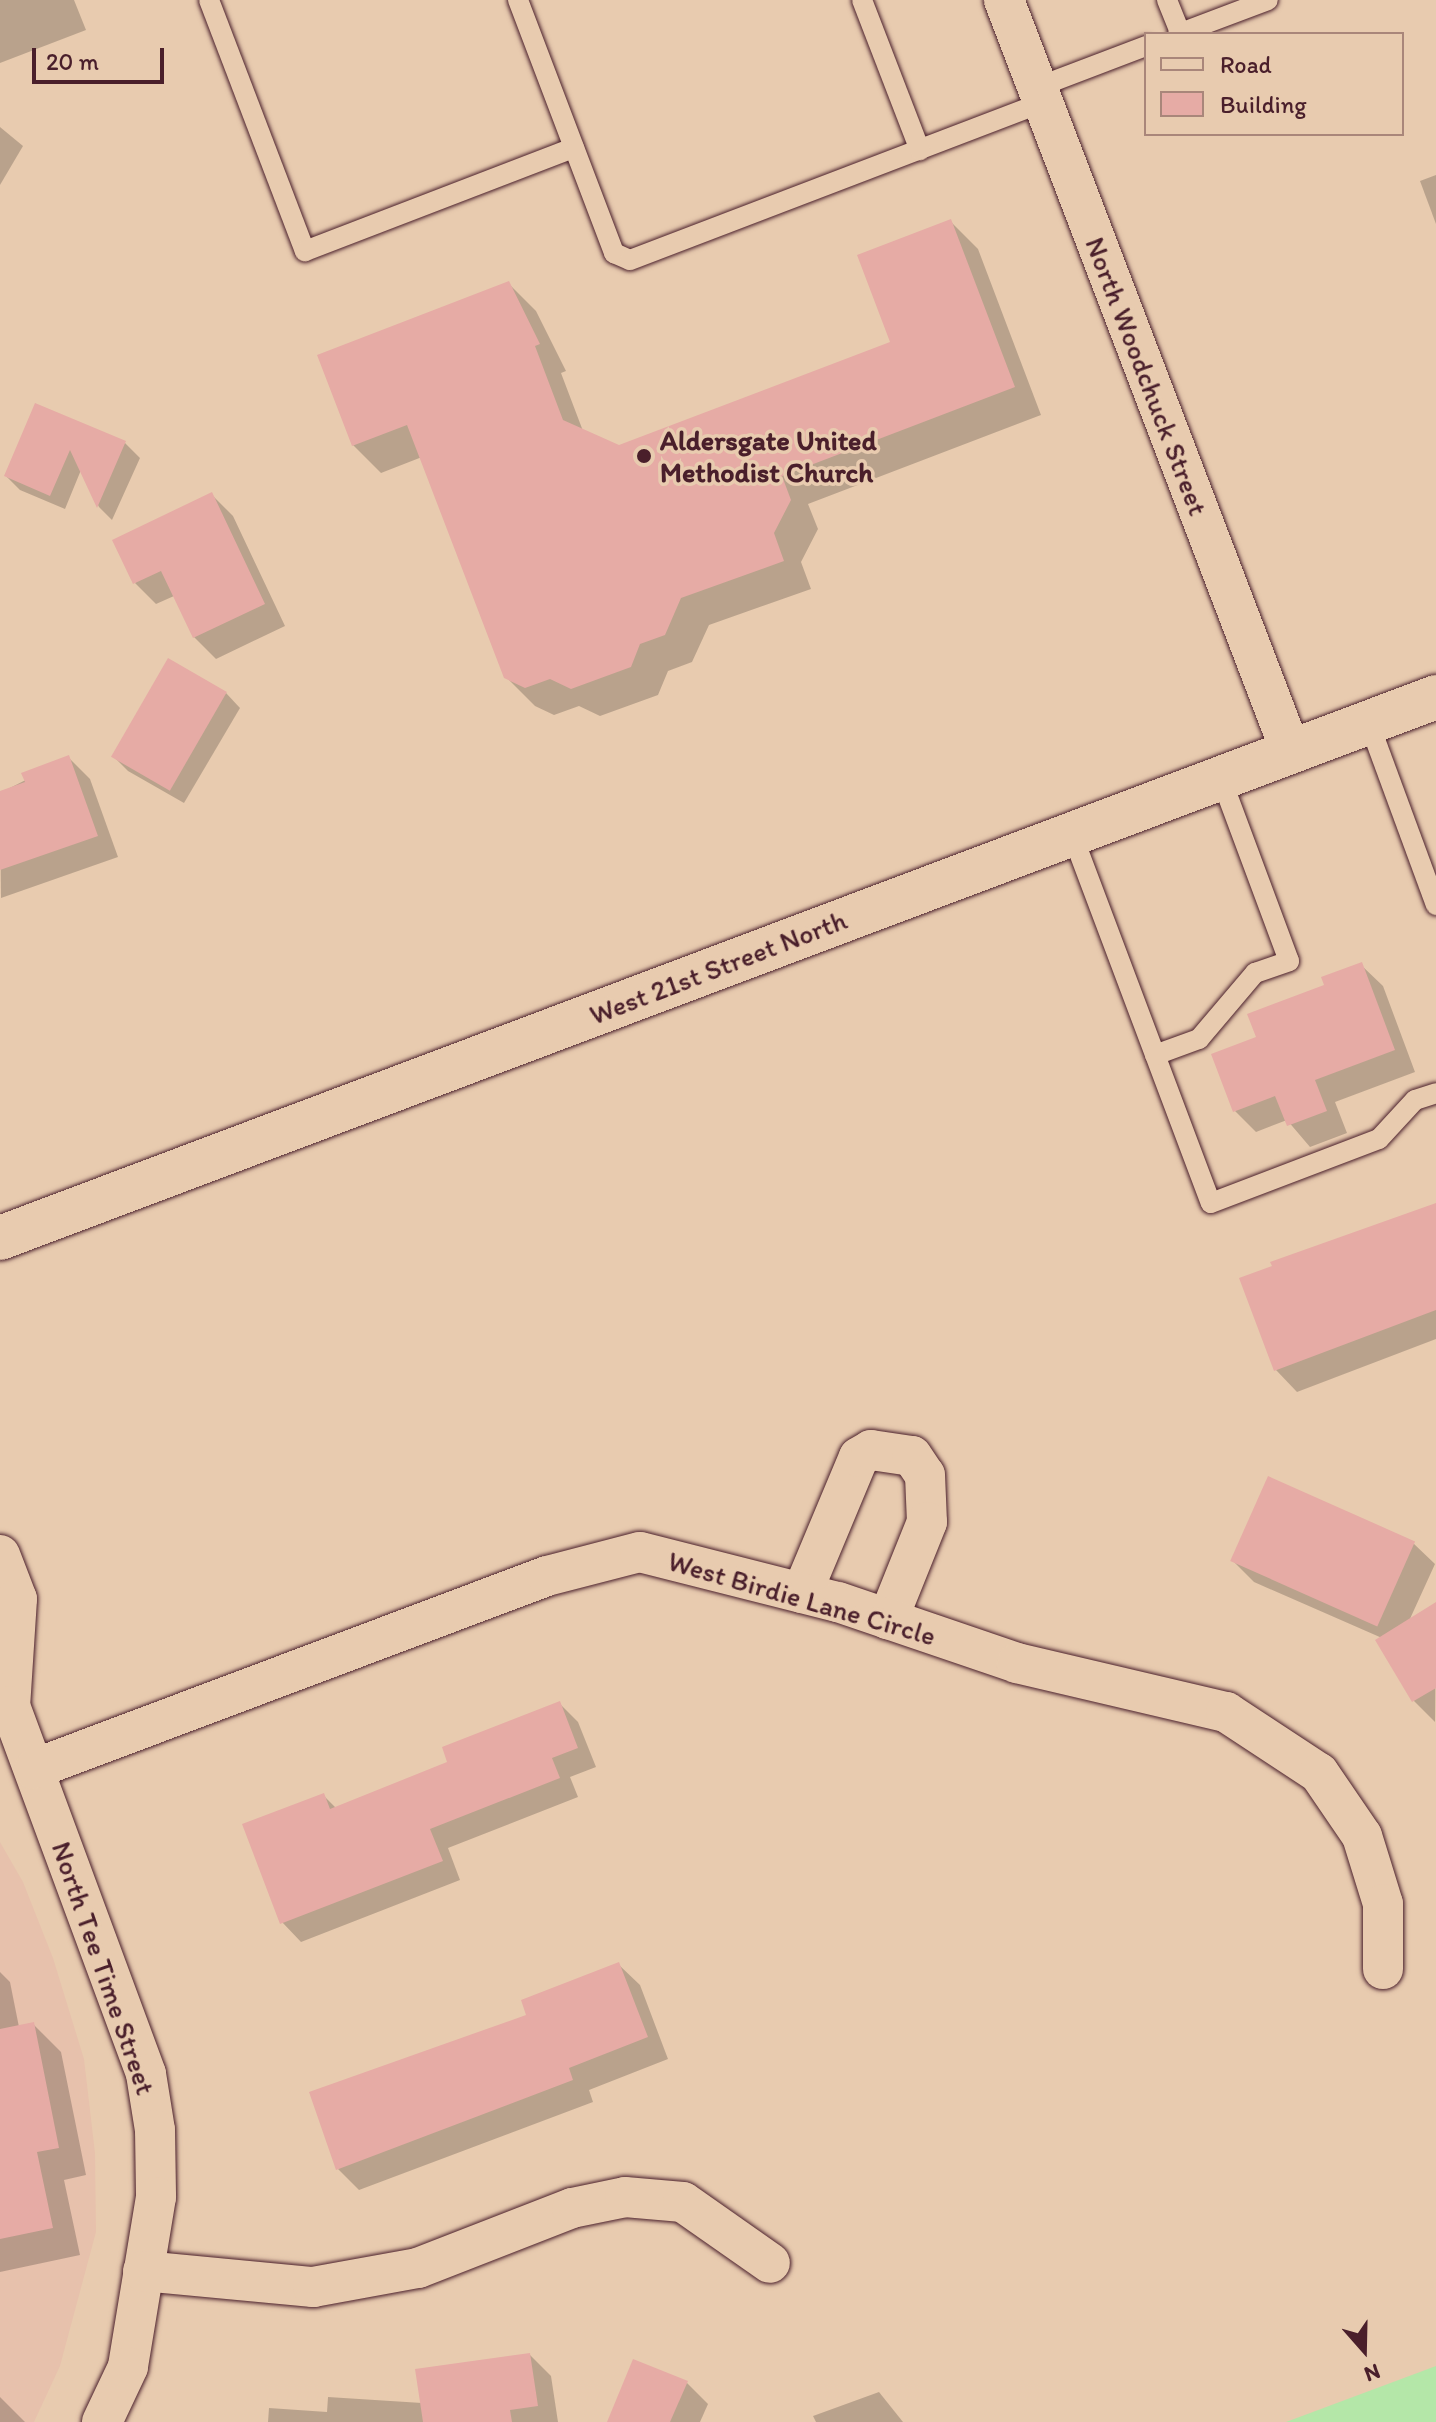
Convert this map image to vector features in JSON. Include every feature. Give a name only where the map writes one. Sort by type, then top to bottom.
[{"type":"main road","name":"West 21st Street North","points":[[0,1238],[1436,697]]},
{"type":"street","name":"North Woodchuck Street","points":[[1004,0],[1291,752]]},
{"type":"street","points":[[802,1593],[859,1457],[871,1450],[912,1456],[925,1475],[927,1522],[888,1619]]},
{"type":"street","name":"West Birdie Lane Circle","points":[[34,1769],[547,1576],[640,1552],[802,1593],[1017,1663],[1226,1712],[1319,1773],[1362,1836],[1383,1904],[1383,1969]]},
{"type":"street","name":"North Tee Time Street","points":[[0,1555],[17,1599],[5,1700],[34,1769],[146,2074],[155,2130],[156,2197],[128,2367],[102,2422]]},
{"type":"street","points":[[143,2271],[313,2287],[418,2268],[572,2208],[625,2197],[683,2202],[770,2263]]},
{"type":"lane","points":[[209,0],[305,251],[574,148]]},
{"type":"lane","points":[[518,0],[614,253],[630,260],[920,150],[1144,47]]},
{"type":"lane","points":[[862,0],[920,150]]},
{"type":"lane","points":[[1167,0],[1178,32]]},
{"type":"lane","points":[[1184,32],[1268,0]]},
{"type":"lane","points":[[1369,723],[1436,905]]},
{"type":"lane","points":[[1155,1055],[1199,1039],[1255,973],[1289,961],[1221,778]]},
{"type":"lane","points":[[1072,834],[1211,1203],[1379,1139],[1415,1100],[1436,1093]]},
{"type":"shaded area","points":[[0,1842],[23,1882],[53,1958],[84,2059],[95,2153],[96,2232],[60,2366],[34,2422],[0,2422]]},
{"type":"green space","points":[[1436,2366],[1436,2422],[1286,2422]]},
{"type":"building","name":"Aldersgate United Methodist Church","points":[[951,219],[1015,387],[782,476],[791,500],[774,533],[784,561],[681,598],[665,635],[640,644],[631,667],[571,689],[550,679],[525,688],[504,678],[407,425],[352,446],[317,355],[509,281],[540,344],[535,346],[563,420],[619,445],[890,342],[857,255]]},
{"type":"building","points":[[35,403],[126,441],[97,508],[70,450],[50,496],[4,476]]},
{"type":"building","points":[[212,492],[265,604],[193,638],[161,571],[133,584],[112,540]]},
{"type":"building","points":[[168,658],[227,692],[170,791],[111,757]]},
{"type":"building","points":[[69,755],[98,836],[0,870],[0,791],[25,782],[21,773]]},
{"type":"building","points":[[1362,962],[1395,1050],[1315,1080],[1327,1111],[1287,1126],[1275,1096],[1233,1112],[1211,1054],[1256,1037],[1247,1014],[1324,985],[1321,977]]},
{"type":"building","points":[[1436,1203],[1436,1310],[1274,1371],[1239,1278],[1272,1266],[1270,1262]]},
{"type":"building","points":[[1268,1476],[1415,1541],[1377,1626],[1230,1561]]},
{"type":"building","points":[[1436,1602],[1436,1688],[1412,1702],[1375,1640]]},
{"type":"building","points":[[560,1701],[578,1748],[552,1758],[560,1778],[430,1829],[443,1861],[280,1924],[242,1824],[324,1793],[330,1809],[447,1762],[442,1747]]},
{"type":"building","points":[[619,1962],[648,2037],[569,2068],[573,2080],[336,2170],[309,2092],[526,2015],[521,2000]]},
{"type":"building","points":[[34,2022],[59,2148],[37,2152],[53,2228],[0,2239],[0,2029]]},
{"type":"building","points":[[530,2353],[538,2406],[510,2410],[512,2422],[423,2422],[415,2369]]},
{"type":"building","points":[[633,2359],[688,2381],[670,2422],[607,2422]]},
{"type":"place","name":"Aldersgate United Methodist Church","points":[[644,456]]}]
